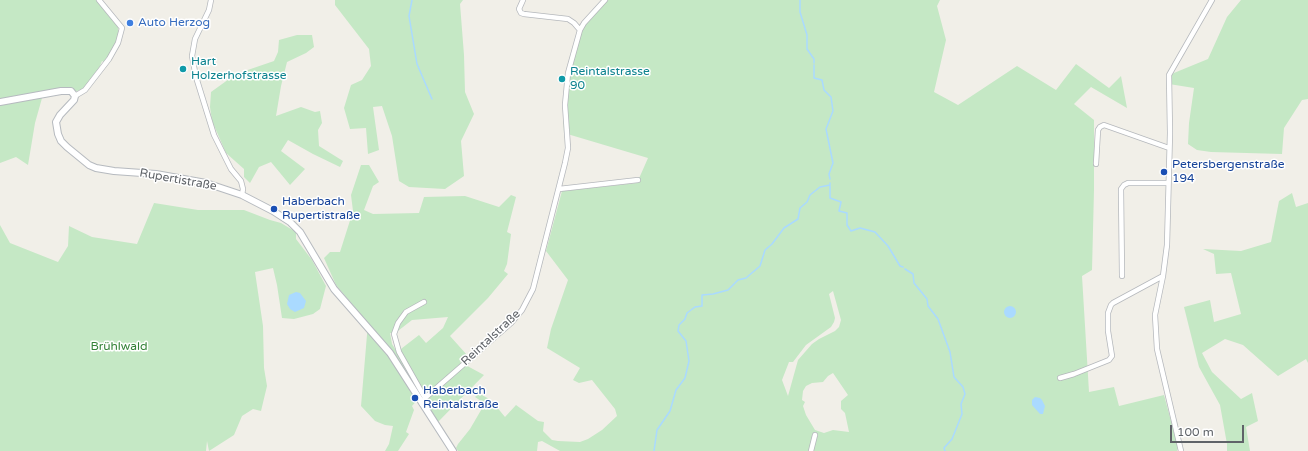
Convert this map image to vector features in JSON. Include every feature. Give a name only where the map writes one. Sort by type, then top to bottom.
[{"type":"main road","points":[[0,102],[66,90],[75,96]]},
{"type":"main road","name":"Rupertistraße","points":[[75,96],[73,103],[60,115],[56,122],[61,141],[89,165],[114,171],[156,174],[206,183],[242,195],[273,211],[290,222],[300,232],[334,289],[390,353],[424,401],[453,451]]},
{"type":"street","points":[[75,96],[85,90],[109,59],[118,43],[122,28],[99,0]]},
{"type":"street","points":[[211,0],[210,10],[195,40],[192,56],[196,77],[214,135],[231,169],[241,182],[243,188],[242,195]]},
{"type":"street","points":[[523,0],[519,9],[520,13],[568,19],[580,30]]},
{"type":"street","name":"Reintalstraße","points":[[424,401],[511,323],[522,310],[533,289],[568,148],[565,105],[568,73],[580,30],[584,22],[605,0]]},
{"type":"street","points":[[1181,451],[1157,349],[1155,315],[1163,276],[1166,245],[1170,133],[1169,75],[1212,0]]},
{"type":"street","points":[[1096,164],[1098,130],[1100,126],[1104,125],[1169,148]]},
{"type":"street","points":[[559,189],[638,180]]},
{"type":"street","points":[[1122,276],[1121,189],[1128,183],[1168,183]]},
{"type":"street","points":[[1060,378],[1109,360],[1112,356],[1108,331],[1108,313],[1111,305],[1163,276]]},
{"type":"street","points":[[424,302],[406,312],[398,323],[394,334],[399,352],[424,401]]},
{"type":"street","points":[[811,451],[815,434]]},
{"type":"green space","points":[[0,0],[97,0],[118,26],[118,39],[105,63],[102,61],[97,73],[83,90],[76,91],[69,88],[44,91],[35,123],[28,165],[16,157],[0,163]]},
{"type":"green space","points":[[335,0],[463,0],[460,4],[465,92],[474,114],[461,141],[464,176],[445,189],[409,187],[399,181],[392,136],[382,106],[373,107],[379,150],[368,154],[366,128],[350,129],[344,108],[351,85],[362,80],[371,66],[369,49],[335,5]]},
{"type":"green space","points":[[605,0],[940,0],[937,6],[946,40],[934,92],[958,105],[1017,66],[1056,90],[1076,64],[1109,88],[1121,76],[1127,108],[1091,87],[1074,104],[1094,120],[1092,270],[1082,276],[1089,392],[1114,387],[1119,406],[1164,395],[1178,447],[1177,451],[560,451],[542,441],[538,442],[537,451],[458,451],[456,448],[458,444],[470,429],[484,405],[475,397],[477,395],[482,395],[491,400],[505,417],[516,405],[538,421],[544,422],[543,431],[552,440],[558,441],[580,442],[588,439],[602,430],[617,416],[615,409],[592,380],[579,383],[573,380],[580,368],[547,348],[551,329],[568,280],[546,251],[562,191],[637,183],[648,158],[564,133],[563,109],[580,30]],"holes":[[[833,291],[841,320],[839,327],[835,331],[812,344],[798,360],[788,396],[782,380],[789,362],[793,362],[806,345],[831,327],[834,322],[835,318],[829,294]],[[833,373],[848,395],[841,401],[841,409],[845,413],[849,432],[833,430],[824,433],[815,430],[806,415],[803,406],[805,402],[802,400],[803,391],[806,386],[812,383],[823,382]]]},
{"type":"green space","points":[[1241,0],[1308,0],[1308,99],[1302,100],[1284,128],[1282,154],[1211,152],[1197,150],[1188,144],[1189,123],[1194,88],[1169,84],[1169,75],[1208,59],[1227,17]]},
{"type":"green space","points":[[297,35],[312,35],[314,47],[306,53],[287,62],[276,116],[301,107],[315,112],[320,111],[322,123],[318,130],[319,146],[343,161],[340,167],[288,140],[281,151],[305,169],[290,185],[271,162],[259,167],[250,183],[244,177],[244,169],[226,153],[212,121],[210,107],[211,92],[236,74],[274,61],[278,52],[279,40]]},
{"type":"green space","points":[[361,165],[369,165],[379,182],[373,186],[364,210],[373,214],[419,213],[424,197],[465,196],[499,207],[511,195],[516,197],[507,232],[511,234],[507,264],[504,271],[508,274],[488,298],[450,336],[467,355],[460,362],[484,375],[438,422],[421,396],[412,406],[414,410],[406,432],[409,434],[398,451],[385,451],[389,444],[393,426],[375,421],[361,406],[368,323],[336,285],[324,258],[330,252],[340,252],[353,211],[351,195]],"holes":[[[448,317],[443,328],[426,343],[419,335],[397,352],[392,344],[390,333],[394,334],[412,320]]]},
{"type":"green space","points":[[1292,193],[1296,207],[1308,203],[1308,363],[1306,359],[1278,376],[1243,345],[1225,339],[1202,353],[1212,372],[1241,399],[1252,393],[1258,421],[1246,427],[1250,451],[1227,451],[1220,405],[1199,367],[1184,307],[1210,300],[1214,322],[1241,314],[1231,273],[1216,274],[1214,254],[1203,249],[1241,251],[1271,242],[1279,201]]},
{"type":"green space","name":"Brühlwald","points":[[154,203],[198,210],[244,210],[281,223],[296,232],[296,239],[312,260],[326,286],[320,309],[313,314],[294,319],[282,318],[273,268],[255,272],[263,326],[264,368],[267,386],[261,411],[253,409],[242,416],[234,435],[209,451],[207,441],[206,451],[0,451],[0,225],[10,243],[58,262],[68,246],[69,226],[92,237],[137,244]]},
{"type":"water","points":[[296,292],[300,293],[306,301],[304,308],[295,312],[290,309],[287,304],[289,295]]},
{"type":"water","points":[[1008,306],[1012,306],[1016,312],[1012,318],[1008,318],[1004,314],[1004,310]]},
{"type":"water","points":[[1035,397],[1040,398],[1045,406],[1043,414],[1040,414],[1032,405],[1032,400]]},
{"type":"waterway","points":[[412,0],[409,16],[417,64],[432,99]]},
{"type":"waterway","points":[[800,0],[800,12],[807,35],[807,49],[814,59],[814,63]]},
{"type":"waterway","points":[[814,65],[814,78],[822,80],[824,90],[831,97],[833,111],[826,129],[833,163],[829,174],[830,179]]},
{"type":"waterway","points":[[654,451],[657,430],[670,411],[676,390],[685,378],[689,361],[686,341],[678,331],[679,325],[685,319],[687,313],[695,307],[702,306],[702,295],[728,290],[738,280],[746,278],[760,266],[765,250],[772,244],[784,228],[798,219],[800,208],[807,202],[810,195],[820,187],[830,185],[830,183]]},
{"type":"waterway","points":[[830,186],[830,198],[841,202],[839,211],[847,213],[847,225],[851,231],[860,228],[875,232],[888,246],[900,266],[903,267]]},
{"type":"waterway","points":[[905,269],[913,274],[914,283],[927,299],[928,306],[938,319],[950,352],[954,377],[963,387],[965,394],[961,404],[962,414],[952,439],[944,448],[945,451]]},
{"type":"place","name":"Auto Herzog","points":[[130,23]]},
{"type":"place","name":"Hart Holzerhofstrasse","points":[[183,69]]},
{"type":"place","name":"Reintalstrasse 90","points":[[562,79]]},
{"type":"place","name":"Petersbergenstraße 194","points":[[1164,172]]},
{"type":"place","name":"Haberbach Rupertistraße","points":[[274,209]]},
{"type":"place","name":"Haberbach Reintalstraße","points":[[415,398]]}]
